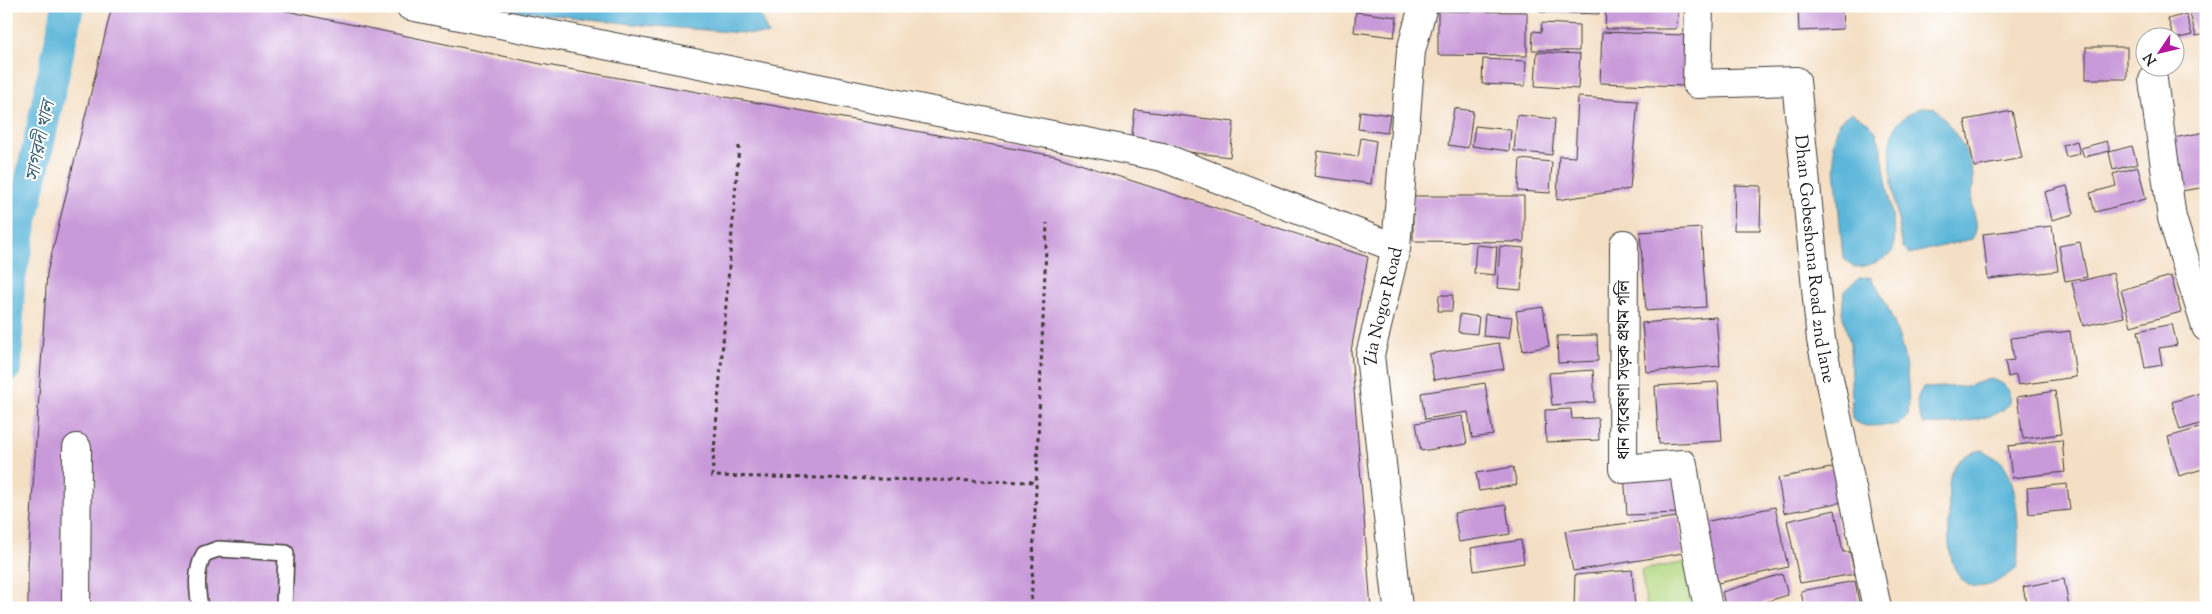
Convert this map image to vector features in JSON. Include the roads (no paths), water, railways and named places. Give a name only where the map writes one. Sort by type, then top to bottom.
[{"type":"street","points":[[410,6],[1162,157],[1396,248]]},
{"type":"street","name":"Zia Nogor Road","points":[[1398,608],[1370,355],[1396,248],[1411,51],[1423,6]]},
{"type":"street","name":"Dhan Gobeshona Road 2nd lane","points":[[1699,6],[1697,84],[1796,81],[1821,340],[1877,608]]},
{"type":"street","points":[[2153,80],[2172,218],[2206,327]]},
{"type":"street","name":"ধান গবেষণা সড়ক প্রথম গলি","points":[[1624,244],[1623,469],[1682,464],[1708,608]]},
{"type":"street","points":[[76,608],[77,448]]},
{"type":"lane","points":[[200,608],[196,587],[197,568],[204,554],[218,549],[286,553],[284,608]]},
{"type":"water","points":[[476,6],[757,6],[768,35],[642,25]]},
{"type":"water","points":[[1924,107],[1935,108],[1953,131],[1968,156],[1973,175],[1972,206],[1976,230],[1972,239],[1909,254],[1902,244],[1892,184],[1890,151],[1892,137],[1899,122],[1909,114]]},
{"type":"water","points":[[1851,112],[1869,123],[1876,132],[1881,148],[1895,234],[1893,251],[1889,255],[1875,263],[1853,267],[1843,258],[1833,144],[1839,122]]},
{"type":"water","points":[[1871,277],[1895,326],[1905,361],[1909,397],[1908,415],[1898,425],[1866,426],[1855,422],[1852,417],[1850,344],[1842,313],[1844,292],[1859,278]]},
{"type":"water","points":[[1990,379],[2003,384],[2008,390],[2009,403],[2004,409],[1970,421],[1923,424],[1917,401],[1923,388],[1968,386]]},
{"type":"water","points":[[1982,450],[2002,463],[2009,475],[2016,501],[2018,557],[2017,568],[2006,576],[1996,582],[1976,587],[1960,578],[1954,567],[1949,544],[1949,492],[1951,473],[1957,464],[1973,452]]},
{"type":"waterway","name":"সাগরদী খাল","points":[[6,366],[9,282],[68,6]]}]
